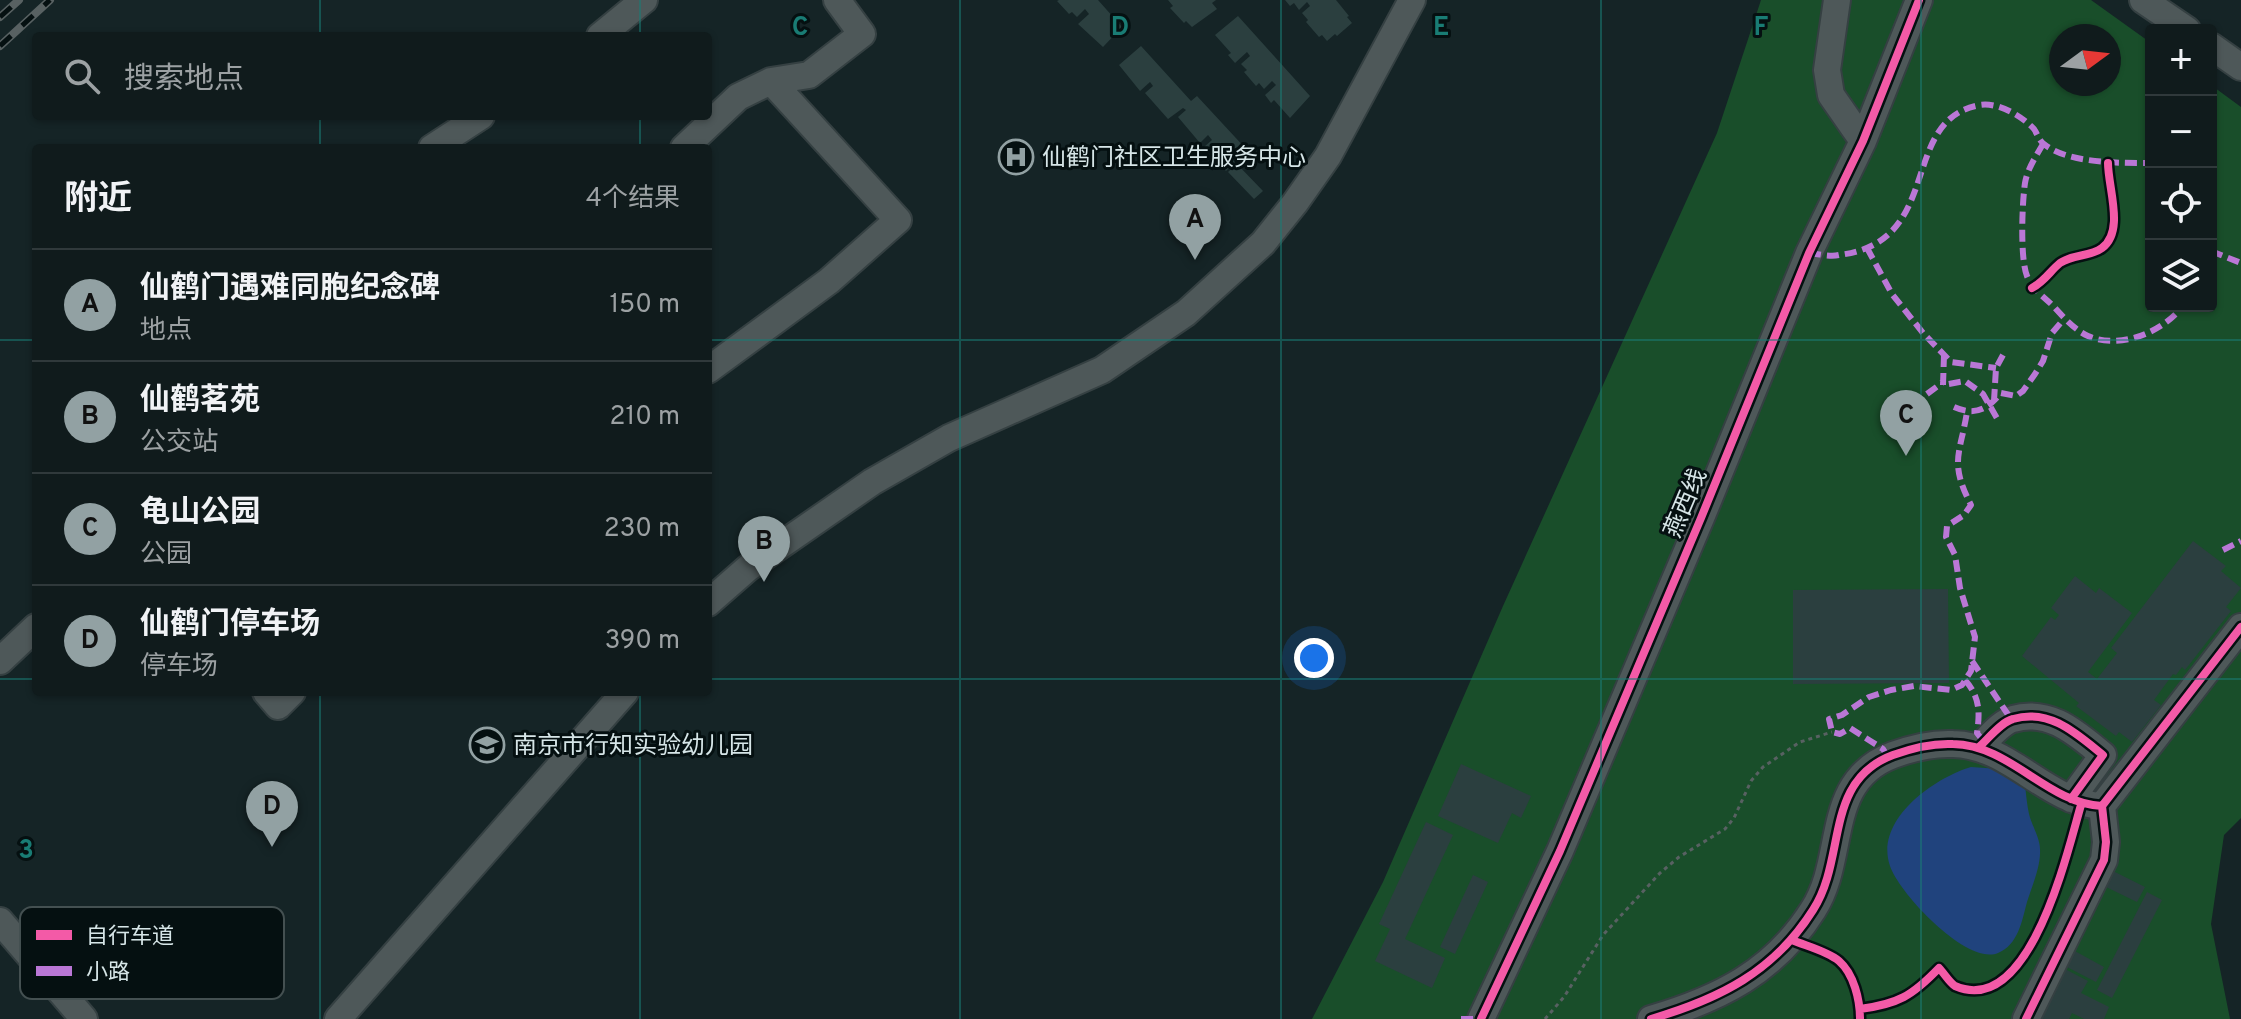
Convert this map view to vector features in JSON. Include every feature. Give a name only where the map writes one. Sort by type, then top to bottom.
[{"type":"street","points":[[605,32],[644,0]]},
{"type":"street","points":[[688,144],[738,97],[771,81],[809,75],[862,34],[837,0]]},
{"type":"street","points":[[712,600],[748,568],[872,482],[949,438],[1102,370],[1186,313],[1263,243],[1303,191],[1328,156],[1412,0]]},
{"type":"street","points":[[1837,0],[1827,70],[1831,95],[1863,141]]},
{"type":"street","name":"燕西线","points":[[1481,1019],[1560,851],[1809,253],[1863,141],[1919,0]]},
{"type":"street","points":[[2143,0],[2178,24]]},
{"type":"street","points":[[2217,50],[2241,67]]},
{"type":"street","points":[[712,367],[829,281],[898,220],[771,81]]},
{"type":"street","points":[[439,144],[475,120]]},
{"type":"street","points":[[2026,1019],[2104,860],[2106,842],[2102,806],[2241,627]]},
{"type":"street","points":[[0,661],[32,631]]},
{"type":"street","points":[[269,696],[278,706],[288,696]]},
{"type":"street","points":[[338,1019],[621,696]]},
{"type":"street","points":[[1979,747],[2011,719],[2034,717],[2061,722],[2103,755],[2071,799]]},
{"type":"street","points":[[1651,1019],[1691,1006],[1735,986],[1770,963],[1792,940],[1815,907],[1828,879],[1847,796],[1858,778],[1878,760],[1930,745],[1979,747],[2001,756],[2081,805],[2102,806]]},
{"type":"street","points":[[0,921],[20,944]]},
{"type":"street","points":[[67,999],[84,1019]]},
{"type":"path","points":[[1545,1019],[1564,997],[1603,935],[1660,873],[1679,857],[1725,829],[1734,818],[1751,781],[1763,767],[1800,742],[1832,732]]},
{"type":"green space","points":[[1761,0],[2091,0],[2145,39],[2145,312],[2217,312],[2217,89],[2241,107],[2241,818],[2224,835],[2211,924],[2230,1019],[1312,1019],[1383,882],[1503,606],[1717,133]]},
{"type":"water","points":[[1971,767],[2000,769],[2025,784],[2029,814],[2040,845],[2038,869],[2018,932],[2010,944],[1998,953],[1985,954],[1969,949],[1936,924],[1896,878],[1887,849],[1899,817],[1911,803],[1940,781]]},
{"type":"building","points":[[1059,0],[1098,0],[1122,27],[1103,47],[1078,24],[1089,14],[1085,9],[1077,17],[1072,12],[1069,14]]},
{"type":"building","points":[[1168,0],[1216,0],[1212,3],[1217,9],[1192,27],[1170,8],[1173,6]]},
{"type":"building","points":[[1285,0],[1336,0],[1352,23],[1327,41],[1322,35],[1319,37],[1306,22],[1308,20],[1302,13],[1310,6],[1307,2],[1299,10],[1294,3],[1290,6]]},
{"type":"building","points":[[1238,16],[1310,96],[1290,118],[1274,100],[1271,103],[1265,95],[1276,85],[1272,81],[1264,89],[1259,83],[1256,86],[1244,72],[1247,70],[1241,64],[1250,56],[1247,52],[1235,63],[1228,55],[1231,53],[1215,35]]},
{"type":"building","points":[[1141,46],[1191,101],[1197,96],[1247,150],[1226,171],[1204,147],[1212,140],[1208,135],[1200,143],[1178,117],[1186,110],[1183,108],[1168,119],[1145,93],[1153,86],[1150,82],[1140,91],[1119,65]]},
{"type":"building","points":[[1237,164],[1263,191],[1254,199],[1228,172]]},
{"type":"building","points":[[2193,541],[2226,566],[2221,571],[2241,588],[2226,607],[2231,611],[2185,670],[2182,667],[2176,675],[2173,674],[2154,700],[2161,705],[2132,742],[2119,732],[2116,736],[2076,706],[2079,703],[2022,656],[2051,617],[2055,620],[2059,615],[2051,608],[2075,576],[2096,593],[2099,588],[2132,613],[2088,672],[2097,679],[2117,653],[2111,648]]},
{"type":"building","points":[[1948,589],[1949,683],[1793,684],[1793,590]]},
{"type":"building","points":[[1461,764],[1531,796],[1521,818],[1512,813],[1498,843],[1438,816]]},
{"type":"building","points":[[1426,822],[1453,835],[1405,939],[1445,958],[1432,988],[1375,961],[1390,929],[1379,924]]},
{"type":"building","points":[[2111,870],[2145,887],[2137,902],[2104,886]]},
{"type":"building","points":[[1473,875],[1488,882],[1455,954],[1440,947]]},
{"type":"building","points":[[2147,892],[2162,900],[2112,998],[2097,990]]},
{"type":"building","points":[[2073,950],[2104,967],[2096,982],[2065,966]]},
{"type":"building","points":[[2063,968],[2088,981],[2081,993],[2109,1007],[2104,1019],[2084,1019],[2072,1013],[2069,1019],[2038,1019]]},
{"type":"railway","points":[[0,17],[19,0]]},
{"type":"railway","points":[[0,46],[50,0]]},
{"type":"marked path","points":[[1809,253],[1836,256],[1872,245],[1894,228],[1909,206],[1938,133],[1954,115],[1980,105],[2002,108],[2023,119],[2034,129],[2042,143],[2054,151],[2096,161],[2145,163]]},
{"type":"marked path","points":[[2043,144],[2028,173],[2023,204],[2025,268],[2036,290],[2074,327],[2100,340],[2127,340],[2140,336],[2164,324],[2177,312]]},
{"type":"marked path","points":[[1867,248],[1892,294],[1951,362],[1996,368]]},
{"type":"marked path","points":[[2217,253],[2241,263]]},
{"type":"marked path","points":[[1954,407],[1980,410],[2001,393],[2016,396],[2023,391],[2043,361],[2052,333],[2064,319]]},
{"type":"marked path","points":[[1944,355],[1943,385],[1965,381],[1983,394],[1998,420]]},
{"type":"marked path","points":[[1994,401],[1996,368],[2003,355]]},
{"type":"marked path","points":[[1927,394],[1943,382]]},
{"type":"marked path","points":[[1888,757],[1883,749],[1850,728],[1840,734],[1832,732],[1829,719],[1842,715],[1869,697],[1891,690],[1914,686],[1951,690],[1962,685],[1971,671],[1975,637],[1960,588],[1955,555],[1946,537],[1947,526],[1964,515],[1971,505],[1958,468],[1967,412]]},
{"type":"marked path","points":[[2223,550],[2241,541]]},
{"type":"marked path","points":[[1972,661],[2011,719]]},
{"type":"marked path","points":[[1965,680],[1976,699],[1977,733],[1984,742]]},
{"type":"marked path","points":[[1461,1019],[1479,1019]]},
{"type":"cycle path","points":[[1481,1019],[1560,851],[1809,253],[1863,141],[1919,0]]},
{"type":"cycle path","points":[[2032,288],[2060,263],[2097,251],[2109,240],[2113,231],[2114,208],[2108,163]]},
{"type":"cycle path","points":[[2026,1019],[2104,860],[2106,842],[2102,806],[2241,627]]},
{"type":"cycle path","points":[[1979,747],[1999,727],[2013,719],[2039,717],[2062,725],[2103,755],[2071,799]]},
{"type":"cycle path","points":[[1651,1019],[1700,1002],[1743,980],[1763,966],[1798,932],[1823,889],[1846,802],[1856,783],[1871,767],[1893,755],[1937,744],[1974,747],[2011,763],[2063,795],[2082,803],[2102,806]]},
{"type":"cycle path","points":[[1860,1009],[1904,997],[1939,968],[1955,986],[1982,989],[2005,978],[2025,955],[2042,924],[2067,856],[2081,805]]},
{"type":"cycle path","points":[[1792,940],[1829,954],[1844,966],[1855,988],[1860,1019]]},
{"type":"place","name":"仙鹤门社区卫生服务中心","points":[[1016,157]]},
{"type":"place","name":"仙鹤门遇难同胞纪念碑","points":[[1195,260]]},
{"type":"place","name":"龟山公园","points":[[1906,456]]},
{"type":"place","name":"仙鹤茗苑","points":[[764,582]]},
{"type":"place","name":"南京市行知实验幼儿园","points":[[487,745]]},
{"type":"place","name":"仙鹤门停车场","points":[[272,847]]}]
